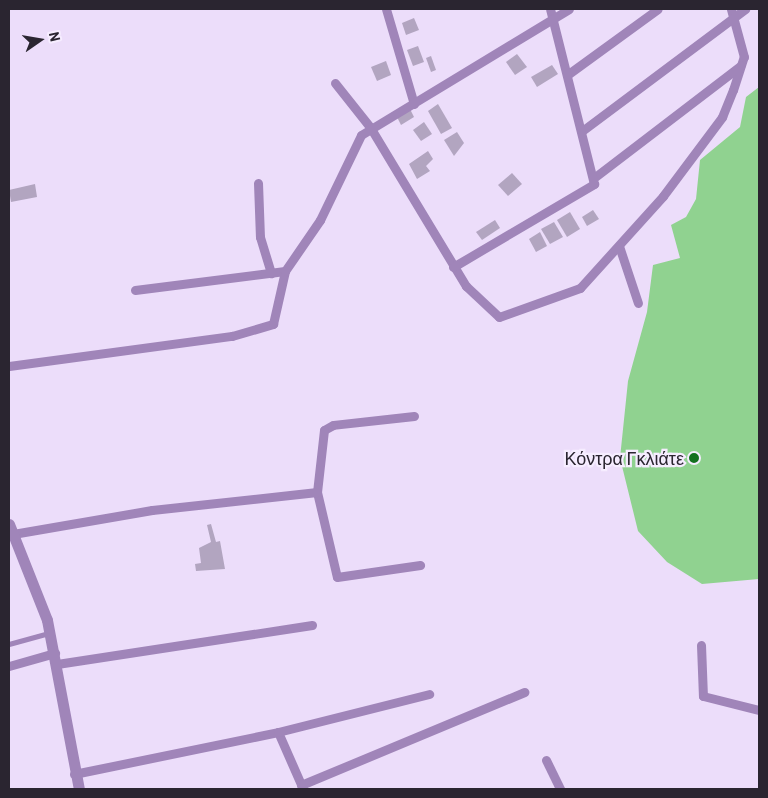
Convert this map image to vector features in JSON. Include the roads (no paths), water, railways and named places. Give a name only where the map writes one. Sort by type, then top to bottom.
[{"type":"street","points":[[386,9],[414,104]]},
{"type":"street","points":[[550,9],[595,178]]},
{"type":"street","points":[[9,366],[262,330],[273,324],[285,271],[320,220],[361,135],[370,127],[414,104],[568,9]]},
{"type":"street","points":[[567,75],[658,9]]},
{"type":"street","points":[[582,132],[732,13],[745,9]]},
{"type":"street","points":[[335,83],[370,127],[466,286],[499,317],[580,288],[619,246],[722,117],[740,66],[742,44],[732,13]]},
{"type":"street","points":[[453,267],[586,193],[595,178],[740,66]]},
{"type":"street","points":[[258,183],[260,237],[271,272]]},
{"type":"street","points":[[619,246],[638,303]]},
{"type":"street","points":[[135,290],[285,271]]},
{"type":"street","points":[[414,416],[333,425],[324,430],[317,492],[336,577],[420,565]]},
{"type":"street","points":[[78,789],[50,632],[11,529],[152,510],[317,492]]},
{"type":"street","points":[[9,666],[56,658],[312,625]]},
{"type":"street","points":[[701,645],[703,696],[759,710]]},
{"type":"street","points":[[278,732],[302,787],[524,692]]},
{"type":"street","points":[[74,774],[278,732],[429,694]]},
{"type":"street","points":[[546,760],[560,789]]},
{"type":"lane","points":[[9,644],[50,632]]},
{"type":"place","name":"Κόντρα Γκλιάτε","points":[[694,458]]}]
